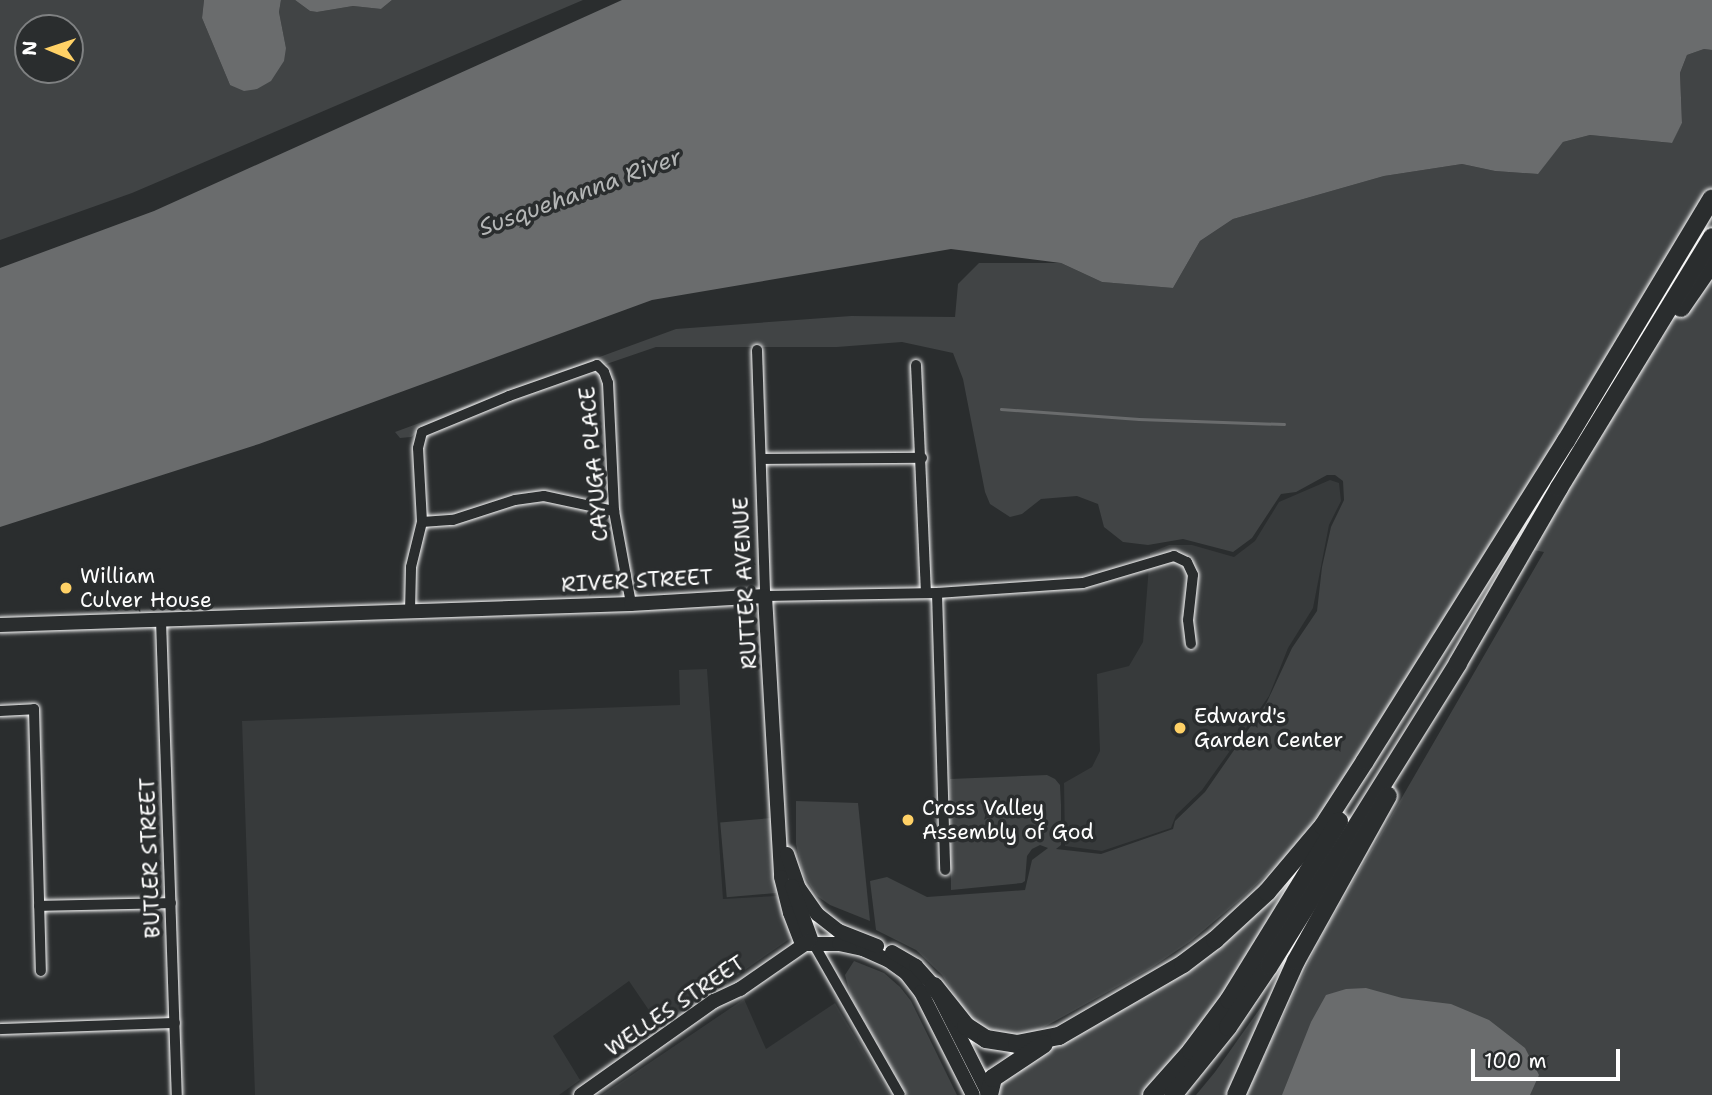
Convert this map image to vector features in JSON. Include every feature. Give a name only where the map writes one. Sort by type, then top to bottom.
[{"type":"highway","points":[[1152,1095],[1198,1041],[1268,940],[1542,478],[1712,198]]},
{"type":"highway","points":[[1173,1095],[1228,1027],[1269,966],[1458,663],[1559,488],[1712,237]]},
{"type":"highway","points":[[1559,488],[1712,263]]},
{"type":"highway","points":[[989,1095],[993,1078],[1008,1066],[1153,983],[1205,948],[1299,858],[1365,761],[1542,478]]},
{"type":"highway","points":[[1236,1095],[1296,961],[1433,715],[1458,663]]},
{"type":"highway","points":[[934,986],[966,1026],[986,1039],[1017,1044],[1059,1036]]},
{"type":"street","name":"RUTTER AVENUE","points":[[757,350],[765,596],[781,877],[790,913],[805,945],[900,1095]]},
{"type":"street","name":"CAYUGA PLACE","points":[[422,522],[418,448],[422,432],[509,396],[597,365],[604,372],[608,383],[614,511],[631,604]]},
{"type":"street","points":[[916,365],[926,593]]},
{"type":"street","points":[[761,459],[922,458]]},
{"type":"street","points":[[410,611],[411,566],[422,522],[453,520],[515,500],[544,496],[614,511]]},
{"type":"street","name":"RIVER STREET","points":[[0,625],[631,604],[765,596],[937,593],[1083,583],[1166,557],[1182,557],[1193,575],[1188,620],[1191,644]]},
{"type":"street","points":[[937,593],[945,870]]},
{"type":"street","name":"BUTLER STREET","points":[[161,620],[177,1095]]},
{"type":"street","points":[[0,710],[34,709],[41,971]]},
{"type":"street","name":"RUTTER AVENUE","points":[[779,815],[805,945]]},
{"type":"street","points":[[787,854],[799,888],[817,914],[839,931],[878,946],[916,966],[934,986],[989,1095]]},
{"type":"street","points":[[39,906],[171,903]]},
{"type":"street","points":[[805,945],[839,938],[878,946]]},
{"type":"street","points":[[805,945],[839,944],[863,949],[888,960],[906,973],[921,992],[974,1095]]},
{"type":"street","name":"WELLES STREET","points":[[581,1095],[714,1001],[740,989],[805,945]]},
{"type":"street","points":[[0,1029],[175,1023]]},
{"type":"shaded area","points":[[0,0],[204,0],[202,18],[230,85],[286,48],[279,12],[281,0],[295,0],[310,11],[317,12],[353,6],[381,9],[392,0],[583,0],[132,193],[0,240]]},
{"type":"shaded area","points":[[1704,49],[1712,50],[1712,1095],[1246,1095],[1320,939],[1544,552],[1491,542],[1347,779],[1284,858],[1242,898],[1191,941],[1151,968],[1048,1025],[1029,1034],[1014,1035],[980,1026],[967,1015],[942,975],[916,950],[876,930],[870,881],[887,877],[927,897],[1025,890],[1032,860],[1048,848],[1040,845],[1032,849],[1027,856],[1025,881],[1022,883],[951,890],[950,779],[1047,775],[1055,779],[1060,785],[1061,805],[1061,845],[1056,849],[1101,854],[1173,829],[1175,821],[1205,792],[1266,704],[1292,648],[1317,611],[1322,567],[1331,527],[1344,500],[1343,481],[1335,475],[1327,475],[1296,492],[1281,494],[1252,538],[1233,552],[1183,539],[1148,545],[1123,542],[1104,527],[1098,504],[1077,496],[1041,499],[1022,514],[1010,517],[990,504],[985,492],[963,379],[953,353],[902,342],[837,347],[656,347],[428,425],[411,437],[400,438],[395,432],[676,329],[851,316],[955,317],[958,284],[979,263],[1061,263],[1102,282],[1173,288],[1200,241],[1233,219],[1384,176],[1462,164],[1495,171],[1537,174],[1563,142],[1590,135],[1671,143],[1682,123],[1680,73],[1687,55]]},
{"type":"shaded area","points":[[1330,480],[1339,483],[1341,501],[1329,525],[1313,608],[1288,648],[1269,696],[1202,790],[1176,815],[1171,828],[1102,851],[1065,846],[1064,783],[1092,767],[1100,751],[1097,674],[1129,666],[1143,642],[1150,553],[1169,545],[1192,545],[1234,557],[1255,541],[1279,502]]},
{"type":"shaded area","points":[[707,669],[723,899],[777,896],[791,938],[661,1028],[629,981],[553,1036],[580,1080],[559,1095],[255,1095],[242,721],[680,705],[679,670]]},
{"type":"shaded area","points":[[796,801],[858,803],[870,921],[830,905],[817,896],[803,874],[796,844]]},
{"type":"shaded area","points":[[772,818],[779,893],[727,897],[720,823]]},
{"type":"shaded area","points":[[1304,860],[1275,918],[1225,994],[1145,1095],[1000,1095],[1002,1082],[1049,1046],[1080,1034],[1179,975]]},
{"type":"shaded area","points":[[854,961],[884,973],[911,1001],[957,1095],[907,1095],[851,997],[845,975]]},
{"type":"shaded area","points":[[1278,983],[1227,1095],[1196,1095],[1215,1072]]},
{"type":"shaded area","points":[[744,999],[766,1049],[835,1003],[890,1095],[602,1095]]},
{"type":"water","points":[[204,0],[281,0],[279,12],[286,48],[284,61],[271,81],[257,89],[244,91],[230,85],[202,18]]},
{"type":"water","points":[[295,0],[392,0],[381,9],[353,6],[317,12],[310,11]]},
{"type":"water","name":"Susquehanna River","points":[[622,0],[1712,0],[1712,50],[1704,49],[1687,55],[1680,73],[1682,123],[1672,143],[1590,135],[1563,142],[1538,174],[1495,171],[1462,164],[1384,176],[1233,219],[1200,241],[1173,288],[1102,282],[1061,263],[951,249],[652,300],[259,444],[0,527],[0,268],[154,211]]},
{"type":"water","points":[[1366,988],[1402,998],[1451,1004],[1489,1020],[1525,1048],[1539,1075],[1530,1095],[1282,1095],[1311,1022],[1326,995],[1346,989]]},
{"type":"waterway","points":[[1001,409],[1139,419],[1284,424]]},
{"type":"place","name":"William Culver House","points":[[66,588]]},
{"type":"place","name":"Edward's Garden Center","points":[[1180,728]]},
{"type":"place","name":"Cross Valley Assembly of God","points":[[908,820]]}]
